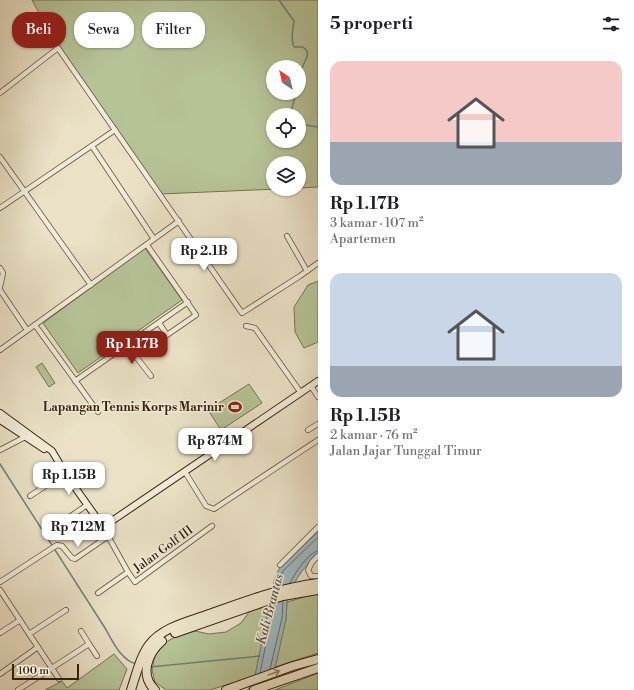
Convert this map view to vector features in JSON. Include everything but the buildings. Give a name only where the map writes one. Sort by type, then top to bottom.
[{"type":"highway","points":[[131,690],[142,671],[150,644],[165,632],[183,624],[264,598],[306,585],[318,583]]},
{"type":"highway","points":[[264,598],[318,590]]},
{"type":"highway","points":[[227,690],[318,659]]},
{"type":"highway","points":[[254,690],[318,668]]},
{"type":"highway","points":[[142,671],[155,690]]},
{"type":"main road","points":[[0,420],[52,451],[65,473],[102,527],[318,381]]},
{"type":"main road","points":[[0,413],[27,436]]},
{"type":"street","points":[[0,93],[58,48],[242,313],[318,263]]},
{"type":"street","points":[[0,208],[115,130]]},
{"type":"street","points":[[92,146],[154,239]]},
{"type":"street","points":[[0,157],[91,285]]},
{"type":"street","points":[[0,350],[179,221]]},
{"type":"street","points":[[287,236],[307,271]]},
{"type":"street","points":[[147,245],[196,315],[167,335],[159,323]]},
{"type":"street","points":[[0,268],[3,273],[0,287]]},
{"type":"street","points":[[0,290],[27,330]]},
{"type":"street","points":[[75,381],[188,302]]},
{"type":"street","points":[[35,325],[98,412]]},
{"type":"street","points":[[246,326],[255,328],[301,393]]},
{"type":"street","points":[[127,345],[151,376]]},
{"type":"street","points":[[311,386],[318,397]]},
{"type":"street","points":[[308,430],[318,424]]},
{"type":"street","points":[[0,450],[27,436]]},
{"type":"street","points":[[185,472],[206,506],[214,509],[318,440]]},
{"type":"street","points":[[30,496],[65,473]]},
{"type":"street","points":[[52,529],[87,506]]},
{"type":"street","name":"Jalan Golf III","points":[[102,527],[128,572],[136,582],[212,526]]},
{"type":"street","points":[[280,565],[318,527]]},
{"type":"street","points":[[0,582],[57,545],[62,546],[72,558],[75,559],[108,537]]},
{"type":"street","points":[[318,556],[308,570],[313,576],[318,576]]},
{"type":"street","name":"Jalan Golf III","points":[[98,593],[128,572]]},
{"type":"street","points":[[1,593],[59,679]]},
{"type":"street","points":[[29,634],[66,610]]},
{"type":"street","points":[[0,633],[20,620]]},
{"type":"street","points":[[80,631],[97,656]]},
{"type":"street","points":[[18,690],[89,644]]},
{"type":"street","points":[[0,674],[38,647]]},
{"type":"green space","points":[[32,0],[318,0],[318,187],[306,188],[306,156],[266,156],[266,190],[160,194],[58,48],[66,48],[66,12],[38,12]]},
{"type":"green space","points":[[145,248],[182,300],[78,373],[43,323]]},
{"type":"green space","points":[[318,281],[318,342],[304,348],[295,332],[294,307],[308,285]]},
{"type":"green space","points":[[42,363],[55,383],[49,387],[36,367]]},
{"type":"green space","name":"Lapangan Tennis Korps Marinir","points":[[249,384],[262,403],[221,430],[208,410]]},
{"type":"green space","points":[[318,593],[318,653],[275,667],[286,619],[287,602]]},
{"type":"green space","points":[[270,604],[255,676],[210,690],[166,690],[155,682],[152,670],[155,654],[166,642],[177,636],[195,631],[209,634],[226,632],[241,623],[249,612]]},
{"type":"green space","points":[[114,654],[127,669],[119,690],[45,690],[62,681],[67,688]]},
{"type":"green space","points":[[318,673],[318,690],[275,690]]},
{"type":"water","name":"Kali Brantas","points":[[318,532],[318,553],[302,571],[295,582],[287,602],[286,619],[276,664],[267,690],[248,690],[255,676],[274,581],[279,569]]},
{"type":"waterway","points":[[279,0],[294,21],[292,37],[294,47],[303,47],[306,49],[307,57],[306,60]]},
{"type":"waterway","points":[[292,108],[294,100]]},
{"type":"waterway","points":[[306,125],[318,127]]},
{"type":"waterway","points":[[0,464],[114,644],[126,659],[137,664]]},
{"type":"waterway","points":[[150,667],[260,656]]},
{"type":"place","name":"Lapangan Tennis Korps Marinir","points":[[235,407]]}]
